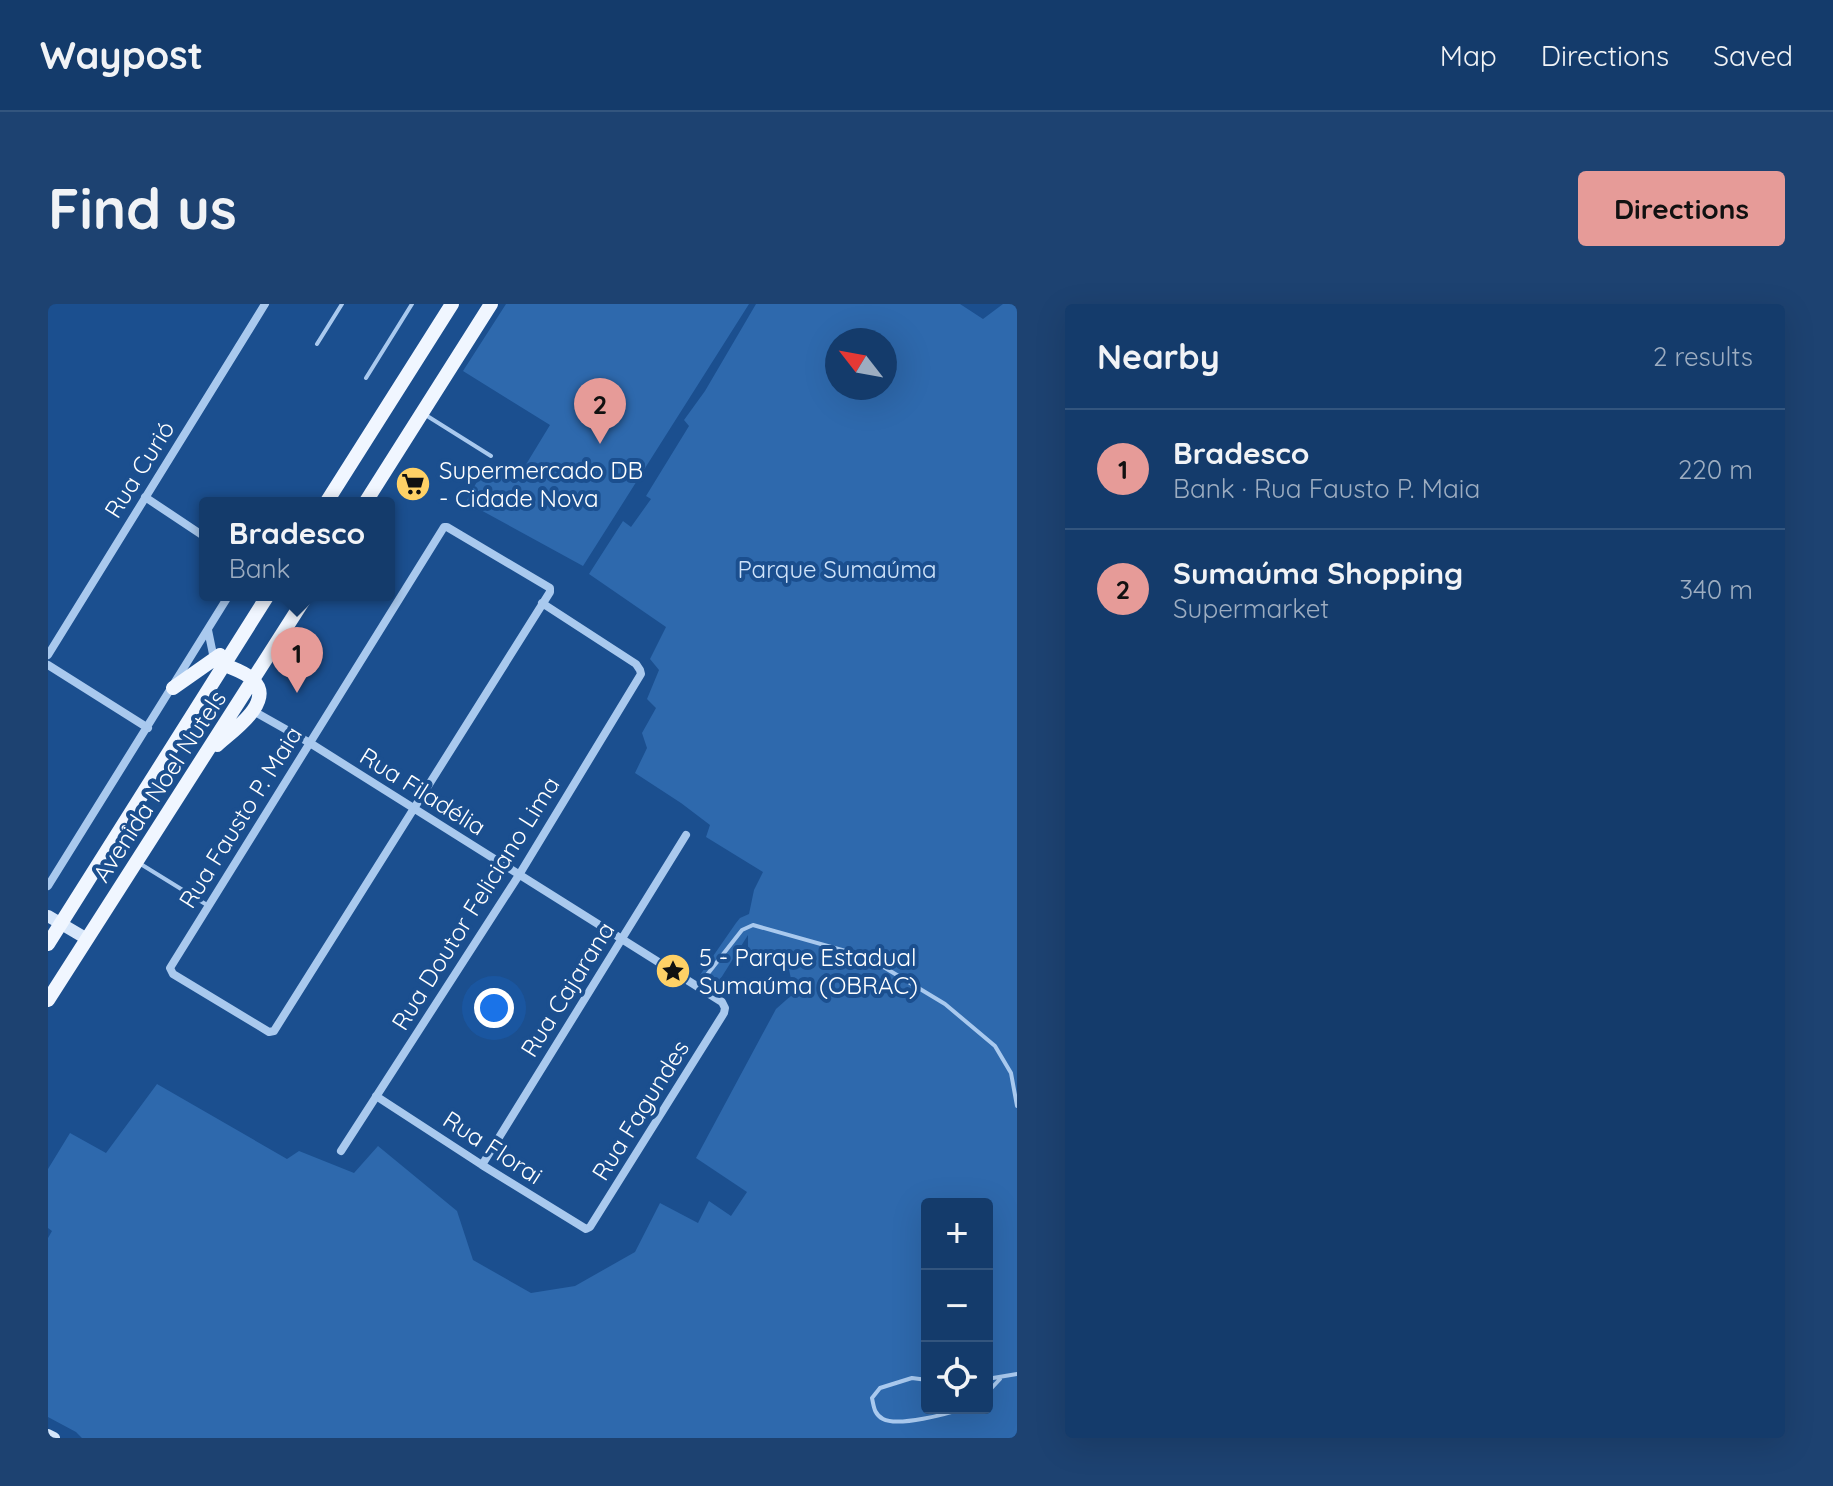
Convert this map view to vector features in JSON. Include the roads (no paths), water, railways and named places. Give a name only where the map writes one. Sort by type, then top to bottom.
[{"type":"main road","points":[[330,497],[452,304]]},
{"type":"main road","points":[[369,497],[491,304]]},
{"type":"main road","name":"Avenida Noel Nutels","points":[[48,944],[54,919],[218,662],[237,643],[264,601]]},
{"type":"main road","name":"Avenida Noel Nutels","points":[[48,1000],[303,601]]},
{"type":"main road","points":[[173,688],[218,662],[239,670],[258,686],[255,712],[204,756]]},
{"type":"street","name":"Rua Curió","points":[[48,655],[265,304]]},
{"type":"street","points":[[145,497],[199,533]]},
{"type":"street","name":"Rua Fausto P. Maia","points":[[413,809],[274,1031],[269,1032],[173,974],[170,968],[444,527],[550,588],[542,603]]},
{"type":"street","points":[[48,886],[225,601]]},
{"type":"street","points":[[413,809],[542,603]]},
{"type":"street","name":"Rua Doutor Feliciano Lima","points":[[341,1151],[519,875],[641,674],[636,664],[542,603]]},
{"type":"street","points":[[208,630],[218,662]]},
{"type":"street","points":[[48,665],[148,728]]},
{"type":"street","name":"Rua Filadélia","points":[[255,712],[310,743],[722,1002],[724,1013]]},
{"type":"street","name":"Rua Cajarana","points":[[482,1165],[686,835]]},
{"type":"street","points":[[54,919],[87,939]]},
{"type":"street","name":"Rua Fagundes","points":[[590,1227],[724,1013]]},
{"type":"street","name":"Rua Florai","points":[[376,1096],[584,1228],[590,1227]]},
{"type":"street","points":[[48,1435],[54,1438]]},
{"type":"lane","points":[[317,344],[342,304]]},
{"type":"lane","points":[[366,378],[412,304]]},
{"type":"lane","points":[[422,413],[491,456]]},
{"type":"lane","points":[[137,862],[209,906]]},
{"type":"lane","points":[[697,987],[742,930],[753,925],[867,957],[945,1004],[995,1046],[1011,1073],[1017,1106]]},
{"type":"lane","points":[[993,1378],[1017,1374]]},
{"type":"lane","points":[[993,1387],[1002,1377]]},
{"type":"lane","points":[[921,1379],[912,1378],[880,1388],[872,1398],[875,1412],[885,1421],[907,1421],[938,1414]]},
{"type":"place","name":"Sumaúma Shopping","points":[[600,444]]},
{"type":"place","name":"Supermercado DB - Cidade Nova","points":[[413,484]]},
{"type":"place","name":"Bradesco","points":[[297,693]]},
{"type":"place","name":"5 - Parque Estadual Sumaúma (OBRAC)","points":[[673,971]]},
{"type":"park label","name":"Parque Sumaúma","points":[[837,569]]}]
